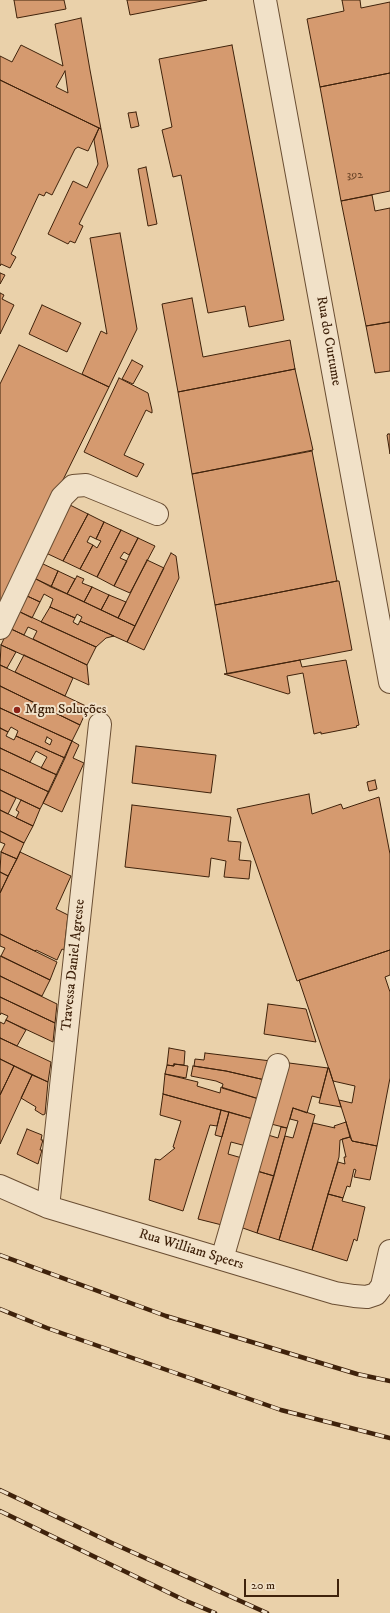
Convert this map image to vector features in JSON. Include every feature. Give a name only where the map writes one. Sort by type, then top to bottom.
[{"type":"street","name":"Rua do Curtume","points":[[265,0],[390,682]]},
{"type":"street","points":[[0,628],[62,497],[73,486],[86,485],[157,514]]},
{"type":"street","name":"Travessa Daniel Agreste","points":[[48,1207],[100,724]]},
{"type":"street","points":[[222,1259],[278,1065]]},
{"type":"street","name":"Rua William Speers","points":[[0,1186],[48,1207],[335,1293],[367,1297],[376,1294],[382,1286],[390,1251]]},
{"type":"building","points":[[14,0],[64,0],[66,9],[17,18]]},
{"type":"building","points":[[127,0],[207,0],[130,15]]},
{"type":"building","points":[[342,0],[360,0],[361,8],[390,2],[390,73],[320,87],[307,19],[344,11]]},
{"type":"building","points":[[81,18],[101,129],[0,80],[0,56],[12,62],[21,45],[63,66],[55,24]],"holes":[[[65,71],[68,93],[56,87]]]},
{"type":"building","points":[[232,45],[284,320],[249,327],[245,306],[208,313],[181,175],[173,177],[162,130],[172,127],[159,59]]},
{"type":"building","points":[[390,73],[390,191],[341,201],[320,87]]},
{"type":"building","points":[[0,80],[99,128],[88,151],[78,147],[75,149],[52,195],[46,192],[44,196],[39,194],[11,254],[16,257],[10,268],[1,264],[0,266]]},
{"type":"building","points":[[136,112],[139,126],[131,128],[128,113]]},
{"type":"building","points":[[99,128],[101,129],[108,166],[79,224],[83,226],[75,243],[70,241],[68,244],[48,234],[73,181],[87,188],[98,164],[94,140]]},
{"type":"building","points":[[146,167],[157,224],[148,226],[138,169]]},
{"type":"building","points":[[372,195],[375,211],[390,208],[390,322],[366,326],[341,201]]},
{"type":"building","points":[[120,233],[137,329],[109,387],[82,374],[101,331],[107,334],[90,238]]},
{"type":"building","points":[[0,273],[5,275],[0,284]]},
{"type":"building","points":[[0,293],[4,295],[2,299],[14,305],[0,334]]},
{"type":"building","points":[[192,298],[203,357],[290,340],[295,369],[178,392],[162,304]]},
{"type":"building","points":[[42,305],[81,323],[67,352],[29,334]]},
{"type":"building","points":[[390,322],[390,371],[375,373],[366,326]]},
{"type":"building","points":[[19,345],[109,387],[0,607],[0,384]]},
{"type":"building","points":[[132,360],[143,366],[133,384],[122,379]]},
{"type":"building","points":[[295,369],[313,450],[192,474],[178,392]]},
{"type":"building","points":[[119,378],[148,393],[152,410],[152,413],[146,410],[124,455],[144,464],[137,477],[84,452]]},
{"type":"building","points":[[390,434],[390,454],[387,435]]},
{"type":"building","points":[[312,451],[337,581],[215,605],[192,474]]},
{"type":"building","points":[[70,505],[88,514],[63,561],[46,553]]},
{"type":"building","points":[[88,514],[104,522],[96,539],[90,536],[87,542],[93,545],[80,569],[63,561]]},
{"type":"building","points":[[104,522],[121,530],[97,577],[80,569],[93,545],[97,548],[101,541],[96,539]]},
{"type":"building","points":[[121,530],[138,538],[129,555],[124,552],[120,558],[127,561],[114,586],[97,577]]},
{"type":"building","points":[[138,538],[155,546],[130,593],[114,586]]},
{"type":"building","points":[[171,553],[176,556],[179,578],[144,650],[127,642]]},
{"type":"building","points":[[147,560],[164,568],[135,626],[118,618]]},
{"type":"building","points":[[41,563],[58,571],[51,587],[34,578]]},
{"type":"building","points":[[58,571],[75,579],[67,594],[51,587]]},
{"type":"building","points":[[77,576],[84,579],[82,583],[92,587],[84,602],[67,594]]},
{"type":"building","points":[[34,578],[135,626],[127,642],[80,621],[82,617],[77,614],[75,618],[50,607],[53,599],[44,594],[40,602],[25,595]]},
{"type":"building","points":[[339,581],[352,650],[227,674],[215,605]]},
{"type":"building","points":[[92,587],[109,595],[101,610],[84,602]]},
{"type":"building","points":[[25,595],[40,602],[32,618],[18,611]]},
{"type":"building","points":[[109,595],[126,602],[118,618],[101,610]]},
{"type":"building","points":[[50,607],[75,618],[73,622],[78,625],[80,621],[114,636],[106,638],[96,647],[41,622]]},
{"type":"building","points":[[18,611],[96,647],[87,665],[33,639],[37,631],[28,627],[24,635],[9,628]]},
{"type":"building","points":[[9,628],[87,665],[89,685],[1,645]]},
{"type":"building","points":[[1,645],[16,652],[7,668],[0,665]]},
{"type":"building","points":[[24,655],[73,678],[65,696],[15,672]]},
{"type":"building","points":[[300,660],[302,667],[346,660],[359,725],[356,726],[357,727],[314,734],[303,673],[287,676],[290,693],[288,694],[224,674]]},
{"type":"building","points":[[0,665],[88,707],[80,725],[0,686]]},
{"type":"building","points":[[0,686],[80,725],[72,741],[0,708]]},
{"type":"building","points":[[0,708],[72,741],[65,758],[16,736],[18,731],[11,727],[8,732],[0,728]],"holes":[[[47,737],[52,740],[50,745],[45,742]]]},
{"type":"building","points":[[0,728],[8,732],[6,736],[14,740],[16,736],[65,758],[57,775],[41,768],[47,757],[36,751],[30,762],[0,748]]},
{"type":"building","points":[[72,741],[79,745],[73,758],[84,763],[62,812],[43,803]]},
{"type":"building","points":[[136,746],[216,755],[211,793],[132,783]]},
{"type":"building","points":[[0,748],[57,775],[49,792],[0,769]]},
{"type":"building","points":[[0,769],[49,792],[40,809],[0,790]]},
{"type":"building","points":[[375,780],[377,789],[369,791],[367,782]]},
{"type":"building","points":[[0,790],[16,798],[8,814],[0,810]]},
{"type":"building","points":[[309,794],[312,814],[341,804],[343,809],[379,797],[390,854],[390,950],[297,981],[237,809]]},
{"type":"building","points":[[21,800],[40,809],[33,826],[16,818],[19,812],[16,810]]},
{"type":"building","points":[[132,805],[231,817],[228,841],[241,842],[239,860],[251,861],[249,879],[224,877],[226,861],[211,858],[209,877],[125,867]]},
{"type":"building","points":[[0,810],[33,826],[24,843],[0,831]]},
{"type":"building","points":[[0,831],[24,843],[17,859],[1,852],[5,844],[0,842]]},
{"type":"building","points":[[1,852],[17,859],[8,876],[0,872]]},
{"type":"building","points":[[20,852],[71,876],[56,909],[68,915],[64,950],[62,949],[57,960],[0,934],[0,893]]},
{"type":"building","points":[[0,872],[8,876],[0,893]]},
{"type":"building","points":[[0,934],[57,962],[50,980],[1,956],[5,948],[0,946]]},
{"type":"building","points":[[390,950],[390,975],[385,977],[390,992],[390,1078],[377,1146],[352,1141],[339,1100],[352,1103],[355,1086],[333,1081],[299,980]]},
{"type":"building","points":[[0,956],[50,980],[42,996],[0,976]]},
{"type":"building","points":[[0,976],[57,1004],[55,1023],[0,997]]},
{"type":"building","points":[[0,997],[55,1023],[53,1042],[6,1020],[8,1016],[1,1013],[0,1015]]},
{"type":"building","points":[[268,1004],[306,1009],[316,1042],[264,1034]]},
{"type":"building","points":[[6,1020],[26,1030],[17,1046],[0,1038],[0,1022],[4,1024]]},
{"type":"building","points":[[0,1038],[51,1062],[48,1082],[0,1059]]},
{"type":"building","points":[[169,1048],[185,1051],[184,1065],[167,1065]]},
{"type":"building","points":[[205,1053],[271,1061],[265,1080],[226,1071],[194,1066],[195,1059],[204,1060]]},
{"type":"building","points":[[0,1059],[14,1066],[0,1095]]},
{"type":"building","points":[[289,1063],[328,1068],[320,1098],[312,1096],[307,1113],[293,1108],[287,1128],[271,1124]]},
{"type":"building","points":[[174,1064],[188,1066],[186,1078],[165,1074],[167,1065],[174,1066]]},
{"type":"building","points":[[14,1066],[32,1075],[0,1144],[0,1095]]},
{"type":"building","points":[[193,1066],[226,1071],[265,1080],[259,1099],[222,1088],[223,1084],[216,1081],[191,1076]]},
{"type":"building","points":[[329,1068],[341,1107],[319,1103]]},
{"type":"building","points":[[165,1074],[198,1082],[197,1086],[220,1093],[221,1087],[259,1099],[253,1119],[163,1094]]},
{"type":"building","points":[[32,1075],[48,1082],[45,1114],[43,1115],[35,1110],[36,1107],[21,1098]]},
{"type":"building","points":[[163,1094],[221,1110],[217,1126],[210,1125],[183,1211],[149,1200],[155,1159],[160,1160],[175,1148],[173,1147],[181,1121],[160,1115]]},
{"type":"building","points":[[293,1108],[315,1115],[279,1240],[257,1233],[285,1136],[293,1138],[298,1121],[290,1119]]},
{"type":"building","points":[[221,1110],[229,1112],[222,1137],[215,1135]]},
{"type":"building","points":[[229,1112],[253,1119],[246,1146],[231,1142],[228,1154],[242,1158],[222,1225],[198,1219]]},
{"type":"building","points":[[346,1122],[350,1137],[340,1140],[339,1157],[312,1250],[279,1240],[313,1123],[335,1128],[334,1126]]},
{"type":"building","points":[[281,1127],[287,1128],[274,1176],[257,1171],[268,1135],[278,1138]]},
{"type":"building","points":[[27,1129],[42,1135],[41,1140],[43,1140],[40,1150],[42,1150],[38,1164],[17,1154]]},
{"type":"building","points":[[350,1137],[352,1141],[377,1146],[370,1180],[354,1177],[356,1170],[354,1169],[350,1187],[347,1186],[343,1198],[328,1194],[338,1162],[345,1164],[344,1157],[346,1157],[342,1139]]},
{"type":"building","points":[[257,1171],[274,1176],[257,1233],[240,1227]]},
{"type":"building","points":[[328,1194],[343,1198],[342,1201],[365,1207],[357,1241],[354,1239],[347,1261],[312,1250]]},
{"type":"railway","points":[[0,1255],[166,1316],[357,1374],[390,1381]]},
{"type":"railway","points":[[0,1309],[47,1328],[281,1410],[390,1438]]},
{"type":"railway","points":[[0,1490],[112,1543],[267,1613]]},
{"type":"railway","points":[[0,1511],[184,1600],[215,1613]]},
{"type":"place","name":"Mgm Soluções","points":[[17,710]]}]
